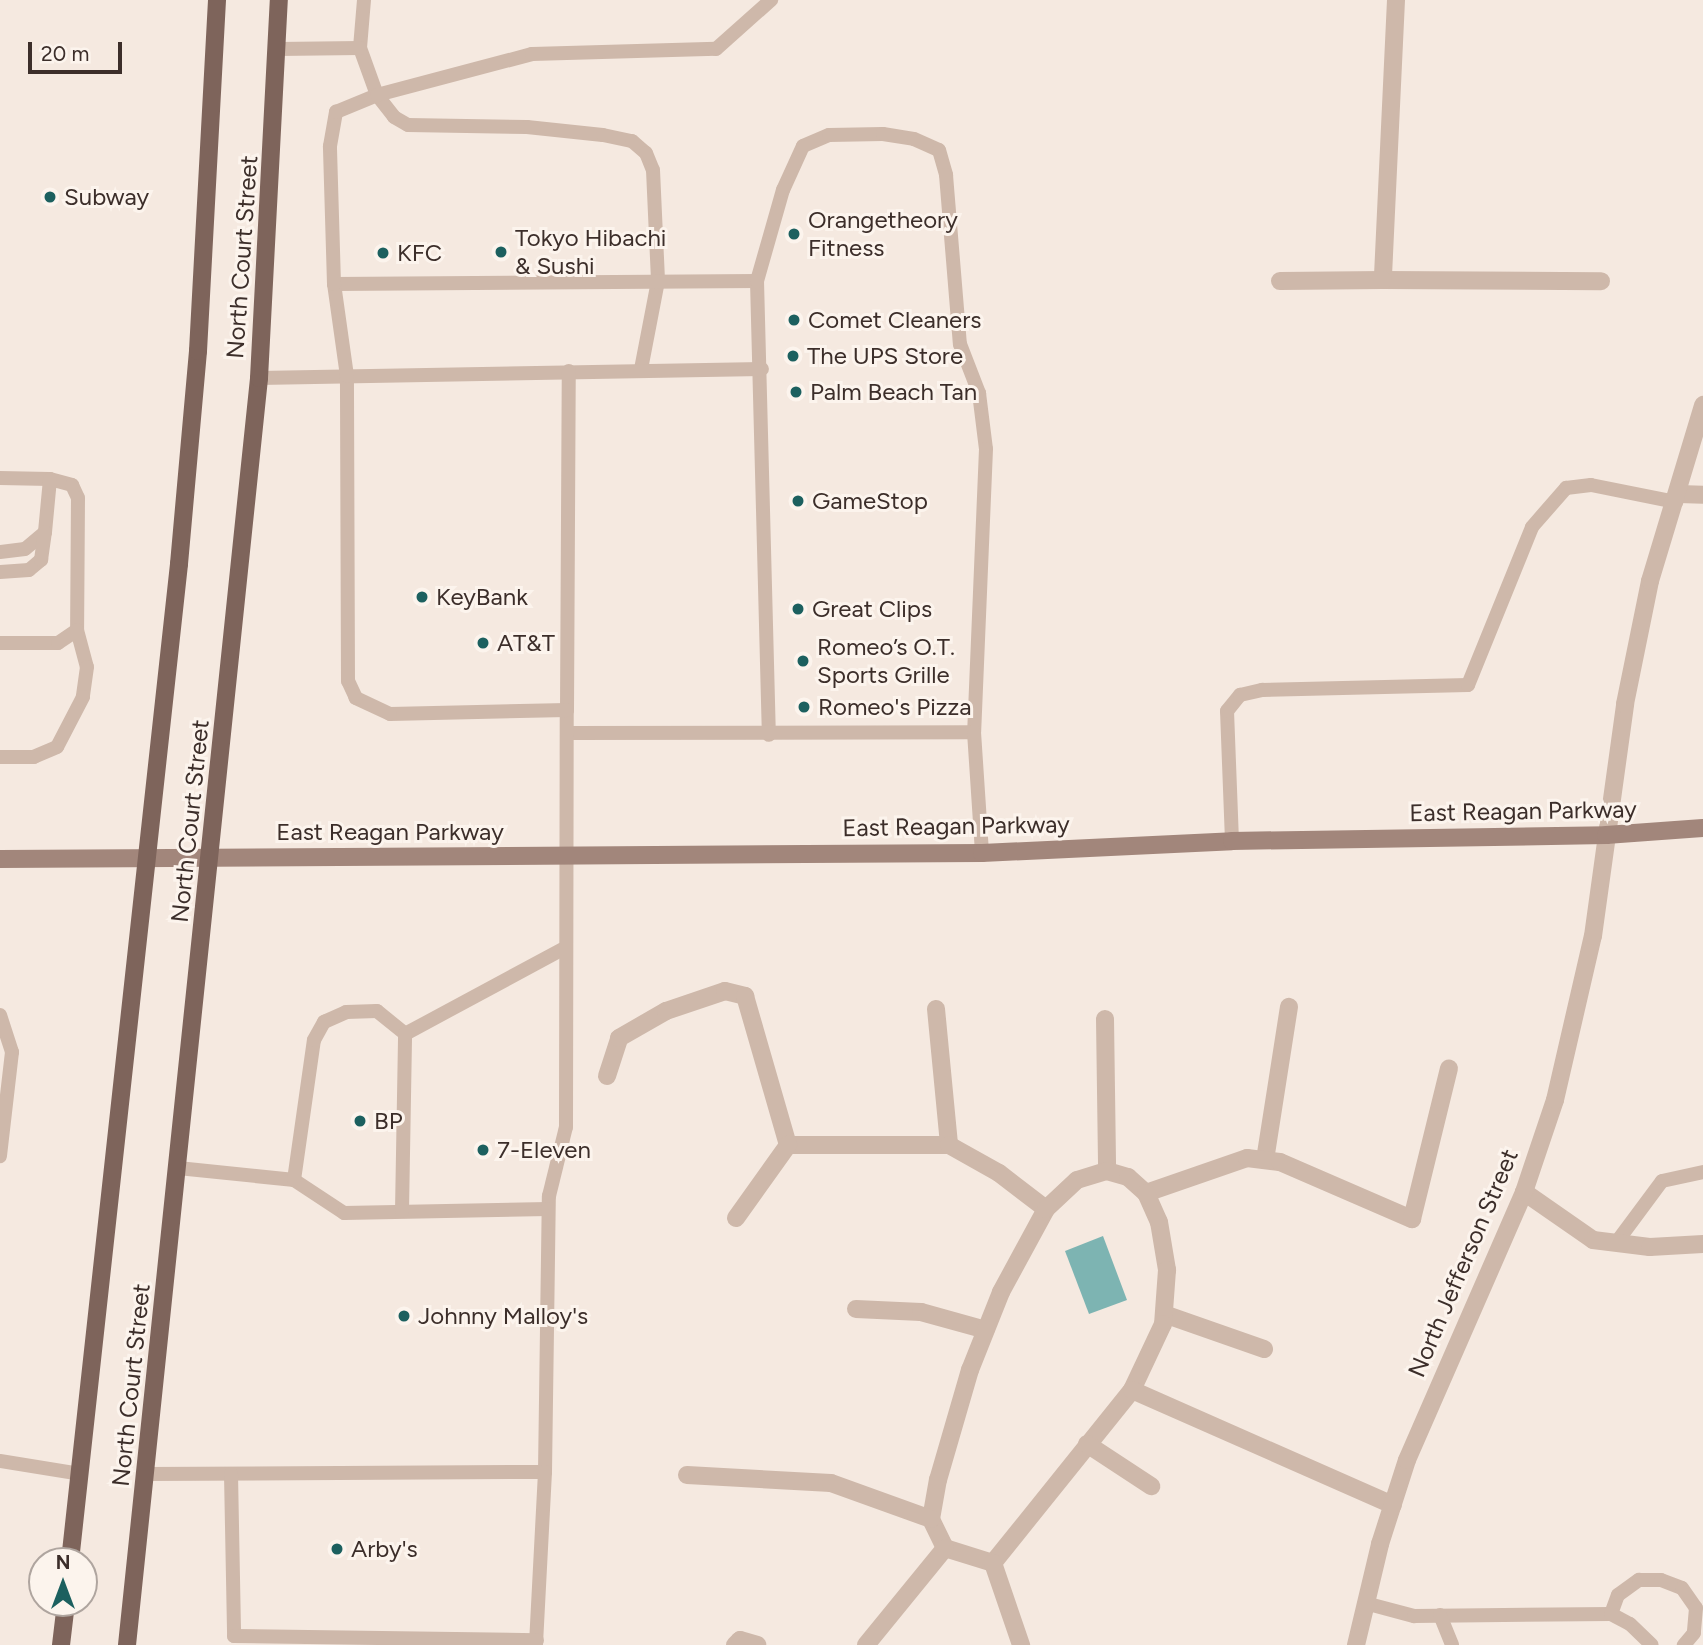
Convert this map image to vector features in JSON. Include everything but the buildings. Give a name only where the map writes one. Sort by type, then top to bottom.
[{"type":"main road","name":"North Court Street","points":[[72,1547],[198,351],[217,0]]},
{"type":"main road","name":"North Court Street","points":[[127,1645],[259,378],[279,0]]},
{"type":"main road","points":[[61,1645],[64,1617]]},
{"type":"street","points":[[1383,279],[1396,0]]},
{"type":"street","points":[[1280,281],[1601,281]]},
{"type":"street","name":"North Jefferson Street","points":[[1356,1645],[1392,1505],[1443,1370],[1486,1283],[1524,1192],[1555,1100],[1579,1007],[1650,581],[1678,498],[1703,405]]},
{"type":"street","points":[[1678,498],[1703,495]]},
{"type":"street","name":"East Reagan Parkway","points":[[0,859],[982,853],[1232,841],[1606,835],[1703,828]]},
{"type":"street","points":[[607,1076],[619,1038],[666,1011],[725,991],[744,996],[789,1145]]},
{"type":"street","points":[[1265,1160],[1289,1007]]},
{"type":"street","points":[[936,1009],[949,1145]]},
{"type":"street","points":[[1105,1020],[1107,1171]]},
{"type":"street","points":[[1146,1193],[1247,1158],[1265,1160],[1412,1219],[1449,1068]]},
{"type":"street","points":[[789,1145],[949,1145],[999,1173],[1046,1209]]},
{"type":"street","points":[[736,1218],[789,1145]]},
{"type":"street","points":[[1107,1171],[1128,1177],[1146,1193],[1159,1222],[1167,1270],[1164,1314],[1132,1390],[993,1563],[945,1548],[931,1519],[970,1370],[986,1330],[1046,1209],[1077,1180],[1107,1171]]},
{"type":"street","points":[[1524,1192],[1593,1240],[1650,1247],[1703,1244]]},
{"type":"street","points":[[856,1309],[921,1312],[986,1330]]},
{"type":"street","points":[[1164,1314],[1264,1349]]},
{"type":"street","points":[[1132,1390],[1392,1505]]},
{"type":"street","points":[[1087,1444],[1151,1486]]},
{"type":"street","points":[[687,1475],[831,1483],[931,1519]]},
{"type":"street","points":[[866,1645],[945,1548]]},
{"type":"street","points":[[993,1563],[1021,1645]]},
{"type":"street","points":[[735,1645],[740,1640],[757,1645]]},
{"type":"lane","points":[[364,0],[360,48],[377,96],[394,117],[408,125],[527,127],[632,141],[646,153],[653,170],[658,281],[641,369]]},
{"type":"lane","points":[[567,709],[390,714],[356,698],[348,681],[347,376],[334,284],[330,146],[336,112],[377,96],[532,54],[716,49],[771,0]]},
{"type":"lane","points":[[278,50],[360,48]]},
{"type":"lane","points":[[769,736],[762,369],[757,281],[783,190],[803,146],[829,135],[883,134],[914,139],[939,150],[946,175],[960,344],[979,393],[986,449],[974,732],[982,853]]},
{"type":"lane","points":[[334,284],[757,281]]},
{"type":"lane","points":[[259,378],[641,369],[762,369]]},
{"type":"lane","points":[[231,1474],[234,1636],[459,1638],[537,1643],[545,1472],[548,1209],[566,1127],[564,949],[568,855],[569,371]]},
{"type":"lane","points":[[0,478],[50,479],[72,485],[78,498],[77,630],[87,667],[83,697],[57,747],[34,757],[0,757]]},
{"type":"lane","points":[[0,572],[29,570],[41,560],[50,479]]},
{"type":"lane","points":[[1232,841],[1227,711],[1240,695],[1262,690],[1468,685],[1532,527],[1566,488],[1591,485],[1678,498]]},
{"type":"lane","points":[[0,552],[25,549],[45,532]]},
{"type":"lane","points":[[0,643],[58,643],[77,630]]},
{"type":"lane","points":[[567,733],[769,736],[974,732]]},
{"type":"lane","points":[[405,1034],[564,949]]},
{"type":"lane","points":[[294,1180],[314,1040],[324,1022],[346,1012],[377,1011],[405,1034]]},
{"type":"lane","points":[[0,1015],[12,1052],[0,1156]]},
{"type":"lane","points":[[402,1212],[405,1034]]},
{"type":"lane","points":[[178,1168],[294,1180],[344,1213],[548,1209]]},
{"type":"lane","points":[[1616,1243],[1662,1181],[1703,1172]]},
{"type":"lane","points":[[0,1461],[80,1474]]},
{"type":"lane","points":[[146,1474],[545,1472]]},
{"type":"lane","points":[[1611,1615],[1618,1595],[1639,1580],[1661,1580],[1682,1588],[1696,1608],[1694,1633],[1684,1645]]},
{"type":"lane","points":[[1365,1603],[1414,1616],[1611,1615],[1630,1624],[1652,1645]]},
{"type":"lane","points":[[1440,1615],[1452,1645]]},
{"type":"water","points":[[1103,1236],[1127,1300],[1089,1314],[1065,1251]]},
{"type":"place","name":"Subway","points":[[50,197]]},
{"type":"place","name":"Orangetheory Fitness","points":[[794,234]]},
{"type":"place","name":"Tokyo Hibachi & Sushi","points":[[501,252]]},
{"type":"place","name":"KFC","points":[[383,253]]},
{"type":"place","name":"Comet Cleaners","points":[[794,320]]},
{"type":"place","name":"The UPS Store","points":[[793,356]]},
{"type":"place","name":"Palm Beach Tan","points":[[796,392]]},
{"type":"place","name":"GameStop","points":[[798,501]]},
{"type":"place","name":"KeyBank","points":[[422,597]]},
{"type":"place","name":"Great Clips","points":[[798,609]]},
{"type":"place","name":"AT&T","points":[[483,643]]},
{"type":"place","name":"Romeo’s O.T. Sports Grille","points":[[803,661]]},
{"type":"place","name":"Romeo's Pizza","points":[[804,707]]},
{"type":"place","name":"BP","points":[[360,1121]]},
{"type":"place","name":"7-Eleven","points":[[483,1150]]},
{"type":"place","name":"Johnny Malloy's","points":[[404,1316]]},
{"type":"place","name":"Arby's","points":[[337,1549]]}]
